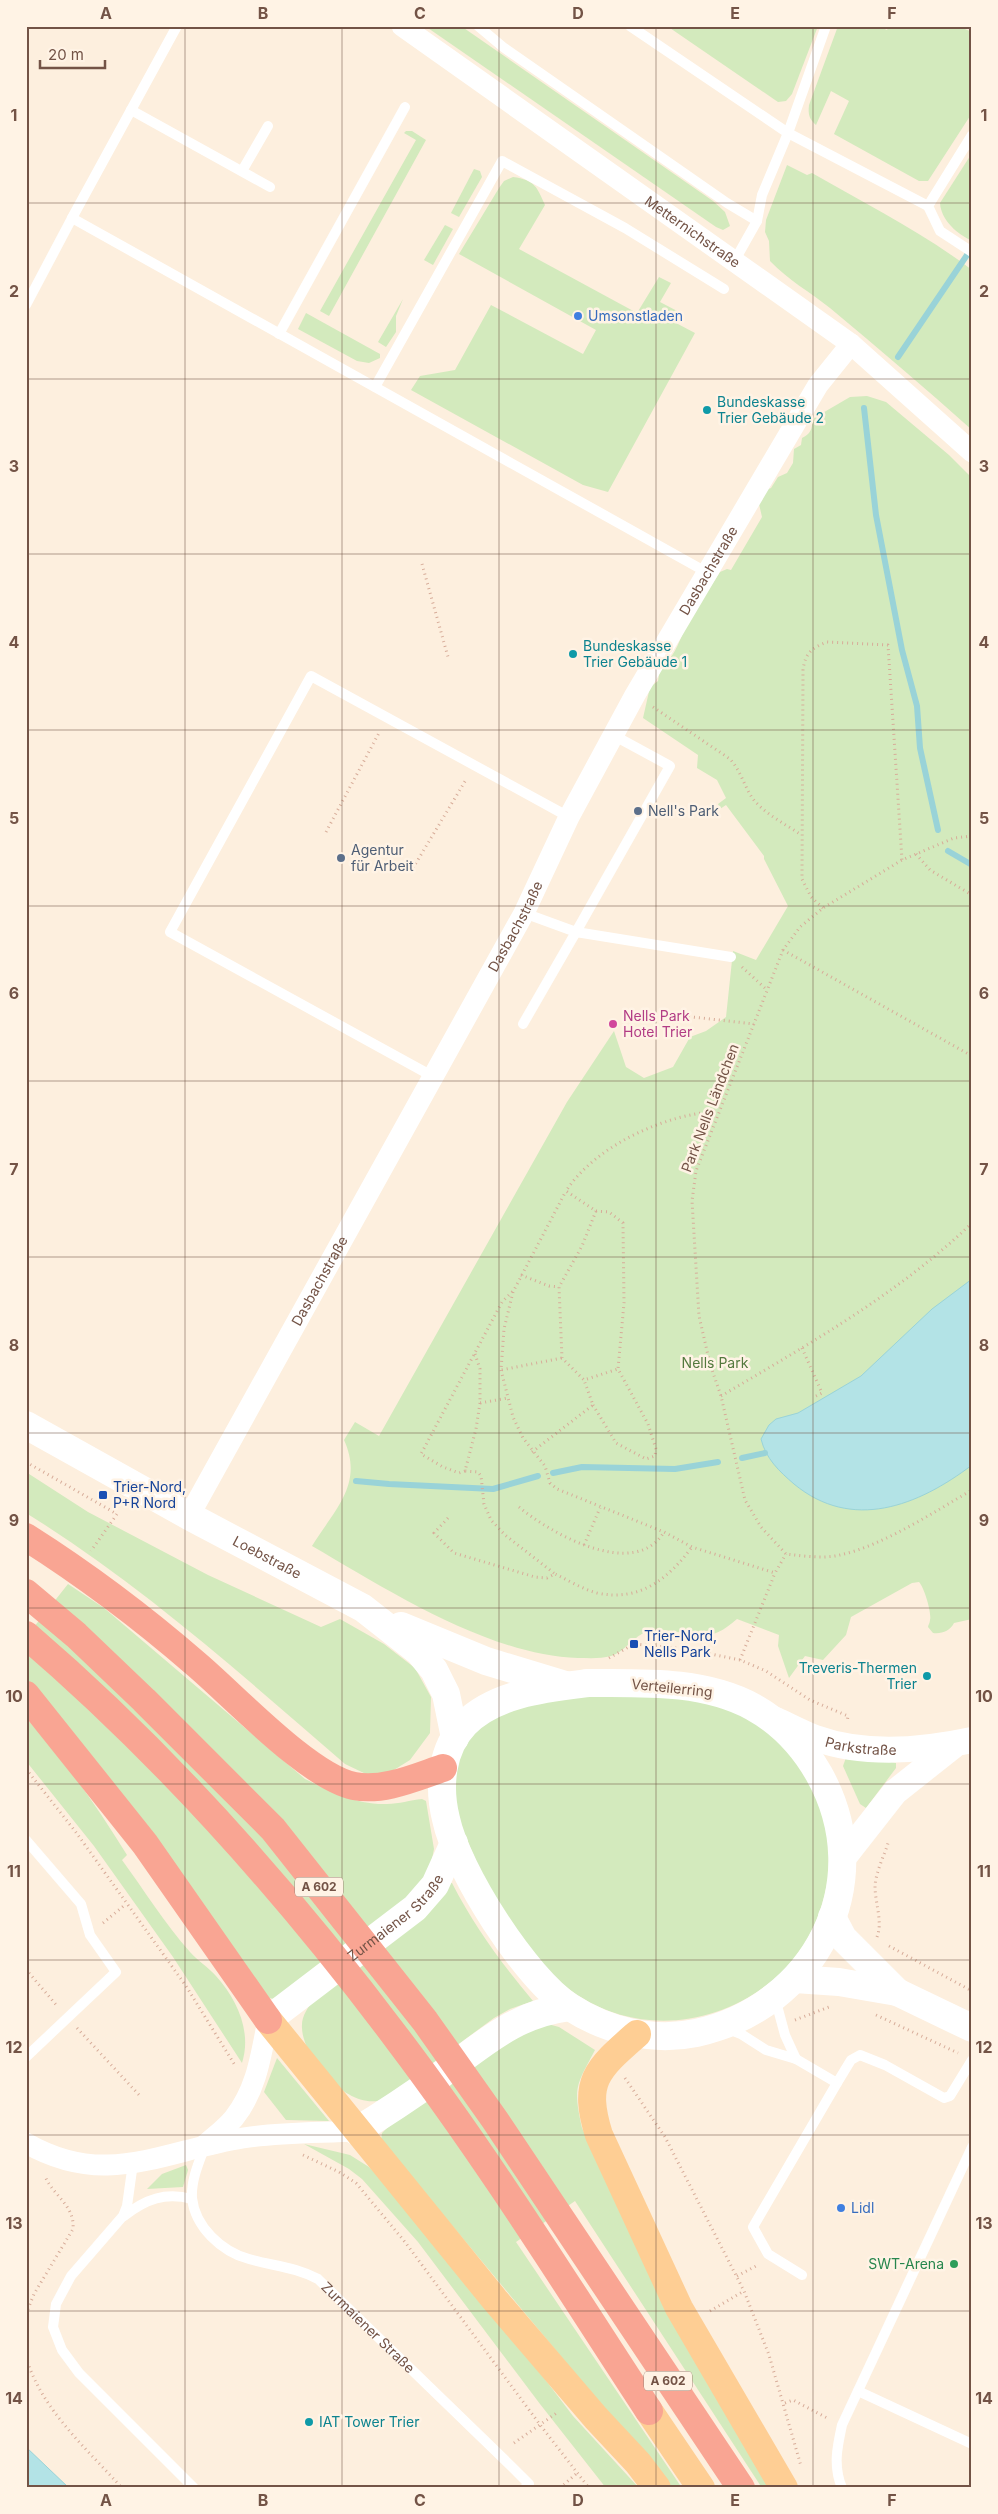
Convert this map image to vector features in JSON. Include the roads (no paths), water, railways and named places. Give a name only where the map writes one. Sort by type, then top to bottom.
[{"type":"highway","points":[[26,1537],[75,1570],[195,1663],[323,1773],[355,1786],[375,1787],[412,1779],[443,1768]]},
{"type":"highway","name":"A 602","points":[[30,1596],[138,1694],[273,1829],[425,2021],[558,2213],[741,2488]]},
{"type":"highway","name":"A 602","points":[[26,1635],[163,1764],[274,1885],[339,1963],[400,2042],[470,2140],[649,2411]]},
{"type":"highway","points":[[26,1696],[145,1844],[268,2020]]},
{"type":"main road","name":"Loebstraße","points":[[26,1425],[189,1516],[363,1608],[419,1652],[434,1670],[446,1694],[455,1738]]},
{"type":"main road","points":[[363,1608],[424,1636],[486,1661],[567,1686]]},
{"type":"main road","name":"Verteilerring","points":[[588,1683],[650,1683],[711,1691],[751,1706],[770,1717],[794,1737],[811,1760],[826,1787],[837,1817],[844,1857],[842,1880],[832,1918],[817,1949],[795,1979],[775,1997],[752,2012],[721,2027],[692,2034],[637,2034],[594,2020],[569,2006],[540,1981],[512,1946],[487,1908],[454,1842],[446,1821],[442,1796],[443,1768],[455,1738],[465,1724],[492,1706],[541,1690],[588,1683]]},
{"type":"main road","name":"Zurmaiener Straße","points":[[268,2020],[414,1908],[435,1885],[454,1842]]},
{"type":"main road","points":[[832,1918],[843,1938],[897,1992]]},
{"type":"main road","points":[[795,1979],[839,1982],[897,1992],[972,2028]]},
{"type":"main road","points":[[356,2131],[429,2083],[497,2032],[535,2013],[569,2006]]},
{"type":"main road","points":[[268,2020],[356,2131],[496,2300],[596,2418],[638,2463],[657,2488]]},
{"type":"main road","points":[[637,2034],[610,2059],[597,2077],[591,2094],[592,2113],[600,2135],[678,2308],[794,2481]]},
{"type":"main road","name":"A 602","points":[[649,2411],[701,2488]]},
{"type":"street","name":"Metternichstraße","points":[[402,26],[736,260],[851,344],[972,452]]},
{"type":"street","name":"Dasbachstraße","points":[[189,1516],[524,913],[569,816],[635,695],[818,385],[851,344]]},
{"type":"street","name":"Parkstraße","points":[[770,1717],[816,1738],[864,1749],[894,1751],[964,1742]]},
{"type":"street","name":"Parkstraße","points":[[844,1857],[895,1792],[928,1763],[964,1742]]},
{"type":"street","points":[[206,2145],[232,2120],[250,2092],[257,2076],[268,2020]]},
{"type":"street","points":[[33,2147],[78,2165],[94,2166],[133,2163],[206,2145],[281,2133],[356,2131]]},
{"type":"lane","points":[[26,305],[177,26]]},
{"type":"lane","points":[[478,26],[503,47],[727,203],[757,221]]},
{"type":"lane","points":[[630,26],[788,133],[928,206],[940,231],[972,252]]},
{"type":"lane","points":[[736,260],[757,221],[762,195],[788,133],[826,26]]},
{"type":"lane","points":[[279,334],[405,107]]},
{"type":"lane","points":[[131,110],[270,187]]},
{"type":"lane","points":[[242,172],[268,126]]},
{"type":"lane","points":[[928,206],[972,135]]},
{"type":"lane","points":[[375,387],[502,161],[624,228],[724,289]]},
{"type":"lane","points":[[72,218],[708,573]]},
{"type":"lane","points":[[432,1076],[170,932],[311,676],[569,816]]},
{"type":"lane","points":[[523,1024],[670,766],[613,734]]},
{"type":"lane","points":[[524,913],[576,932],[731,957]]},
{"type":"lane","points":[[26,1840],[81,1904],[90,1935],[116,1972],[26,2057]]},
{"type":"lane","points":[[775,1997],[782,2024],[796,2059]]},
{"type":"lane","points":[[721,2027],[741,2034],[766,2050],[796,2059],[836,2083]]},
{"type":"lane","points":[[802,2275],[768,2254],[753,2226],[850,2060],[860,2055],[885,2065],[940,2098],[947,2098],[968,2058]]},
{"type":"lane","points":[[194,2488],[79,2374],[62,2350],[53,2327],[56,2304],[71,2276],[123,2216],[149,2200],[165,2195],[192,2199],[194,2177],[206,2145]]},
{"type":"lane","points":[[842,2488],[836,2470],[836,2454],[842,2426],[972,2147]]},
{"type":"lane","points":[[123,2216],[127,2206],[133,2163]]},
{"type":"lane","name":"Zurmaiener Straße","points":[[192,2199],[205,2229],[220,2245],[230,2252],[249,2259],[300,2270],[328,2287],[529,2484],[525,2488]]},
{"type":"lane","points":[[858,2391],[972,2444]]},
{"type":"water","points":[[972,1279],[972,1465],[930,1492],[907,1502],[884,1508],[862,1510],[839,1507],[816,1499],[783,1474],[766,1453],[761,1439],[769,1425],[776,1419],[798,1413],[861,1376],[932,1309]]},
{"type":"water","points":[[26,2447],[69,2488],[26,2488]]},
{"type":"waterway","points":[[898,357],[967,255]]},
{"type":"waterway","points":[[864,408],[876,515],[902,650],[917,706],[920,748],[938,830]]},
{"type":"waterway","points":[[948,851],[972,865]]},
{"type":"waterway","points":[[742,1458],[765,1453]]},
{"type":"waterway","points":[[553,1473],[582,1467],[675,1469],[718,1462]]},
{"type":"waterway","points":[[356,1481],[493,1489],[538,1476]]},
{"type":"place","name":"Umsonstladen","points":[[578,316]]},
{"type":"place","name":"Bundeskasse Trier Gebäude 2","points":[[707,410]]},
{"type":"place","name":"Bundeskasse Trier Gebäude 1","points":[[573,654]]},
{"type":"place","name":"Nell's Park","points":[[638,811]]},
{"type":"place","name":"Agentur für Arbeit","points":[[341,858]]},
{"type":"place","name":"Nells Park Hotel Trier","points":[[613,1024]]},
{"type":"place","name":"Trier-Nord, P+R Nord","points":[[103,1495]]},
{"type":"place","name":"Trier-Nord, Nells Park","points":[[634,1644]]},
{"type":"place","name":"Treveris-Thermen Trier","points":[[927,1676]]},
{"type":"place","name":"Lidl","points":[[841,2208]]},
{"type":"place","name":"SWT-Arena","points":[[954,2264]]},
{"type":"place","name":"IAT Tower Trier","points":[[309,2422]]},
{"type":"park label","name":"Nells Park","points":[[715,1363]]}]
